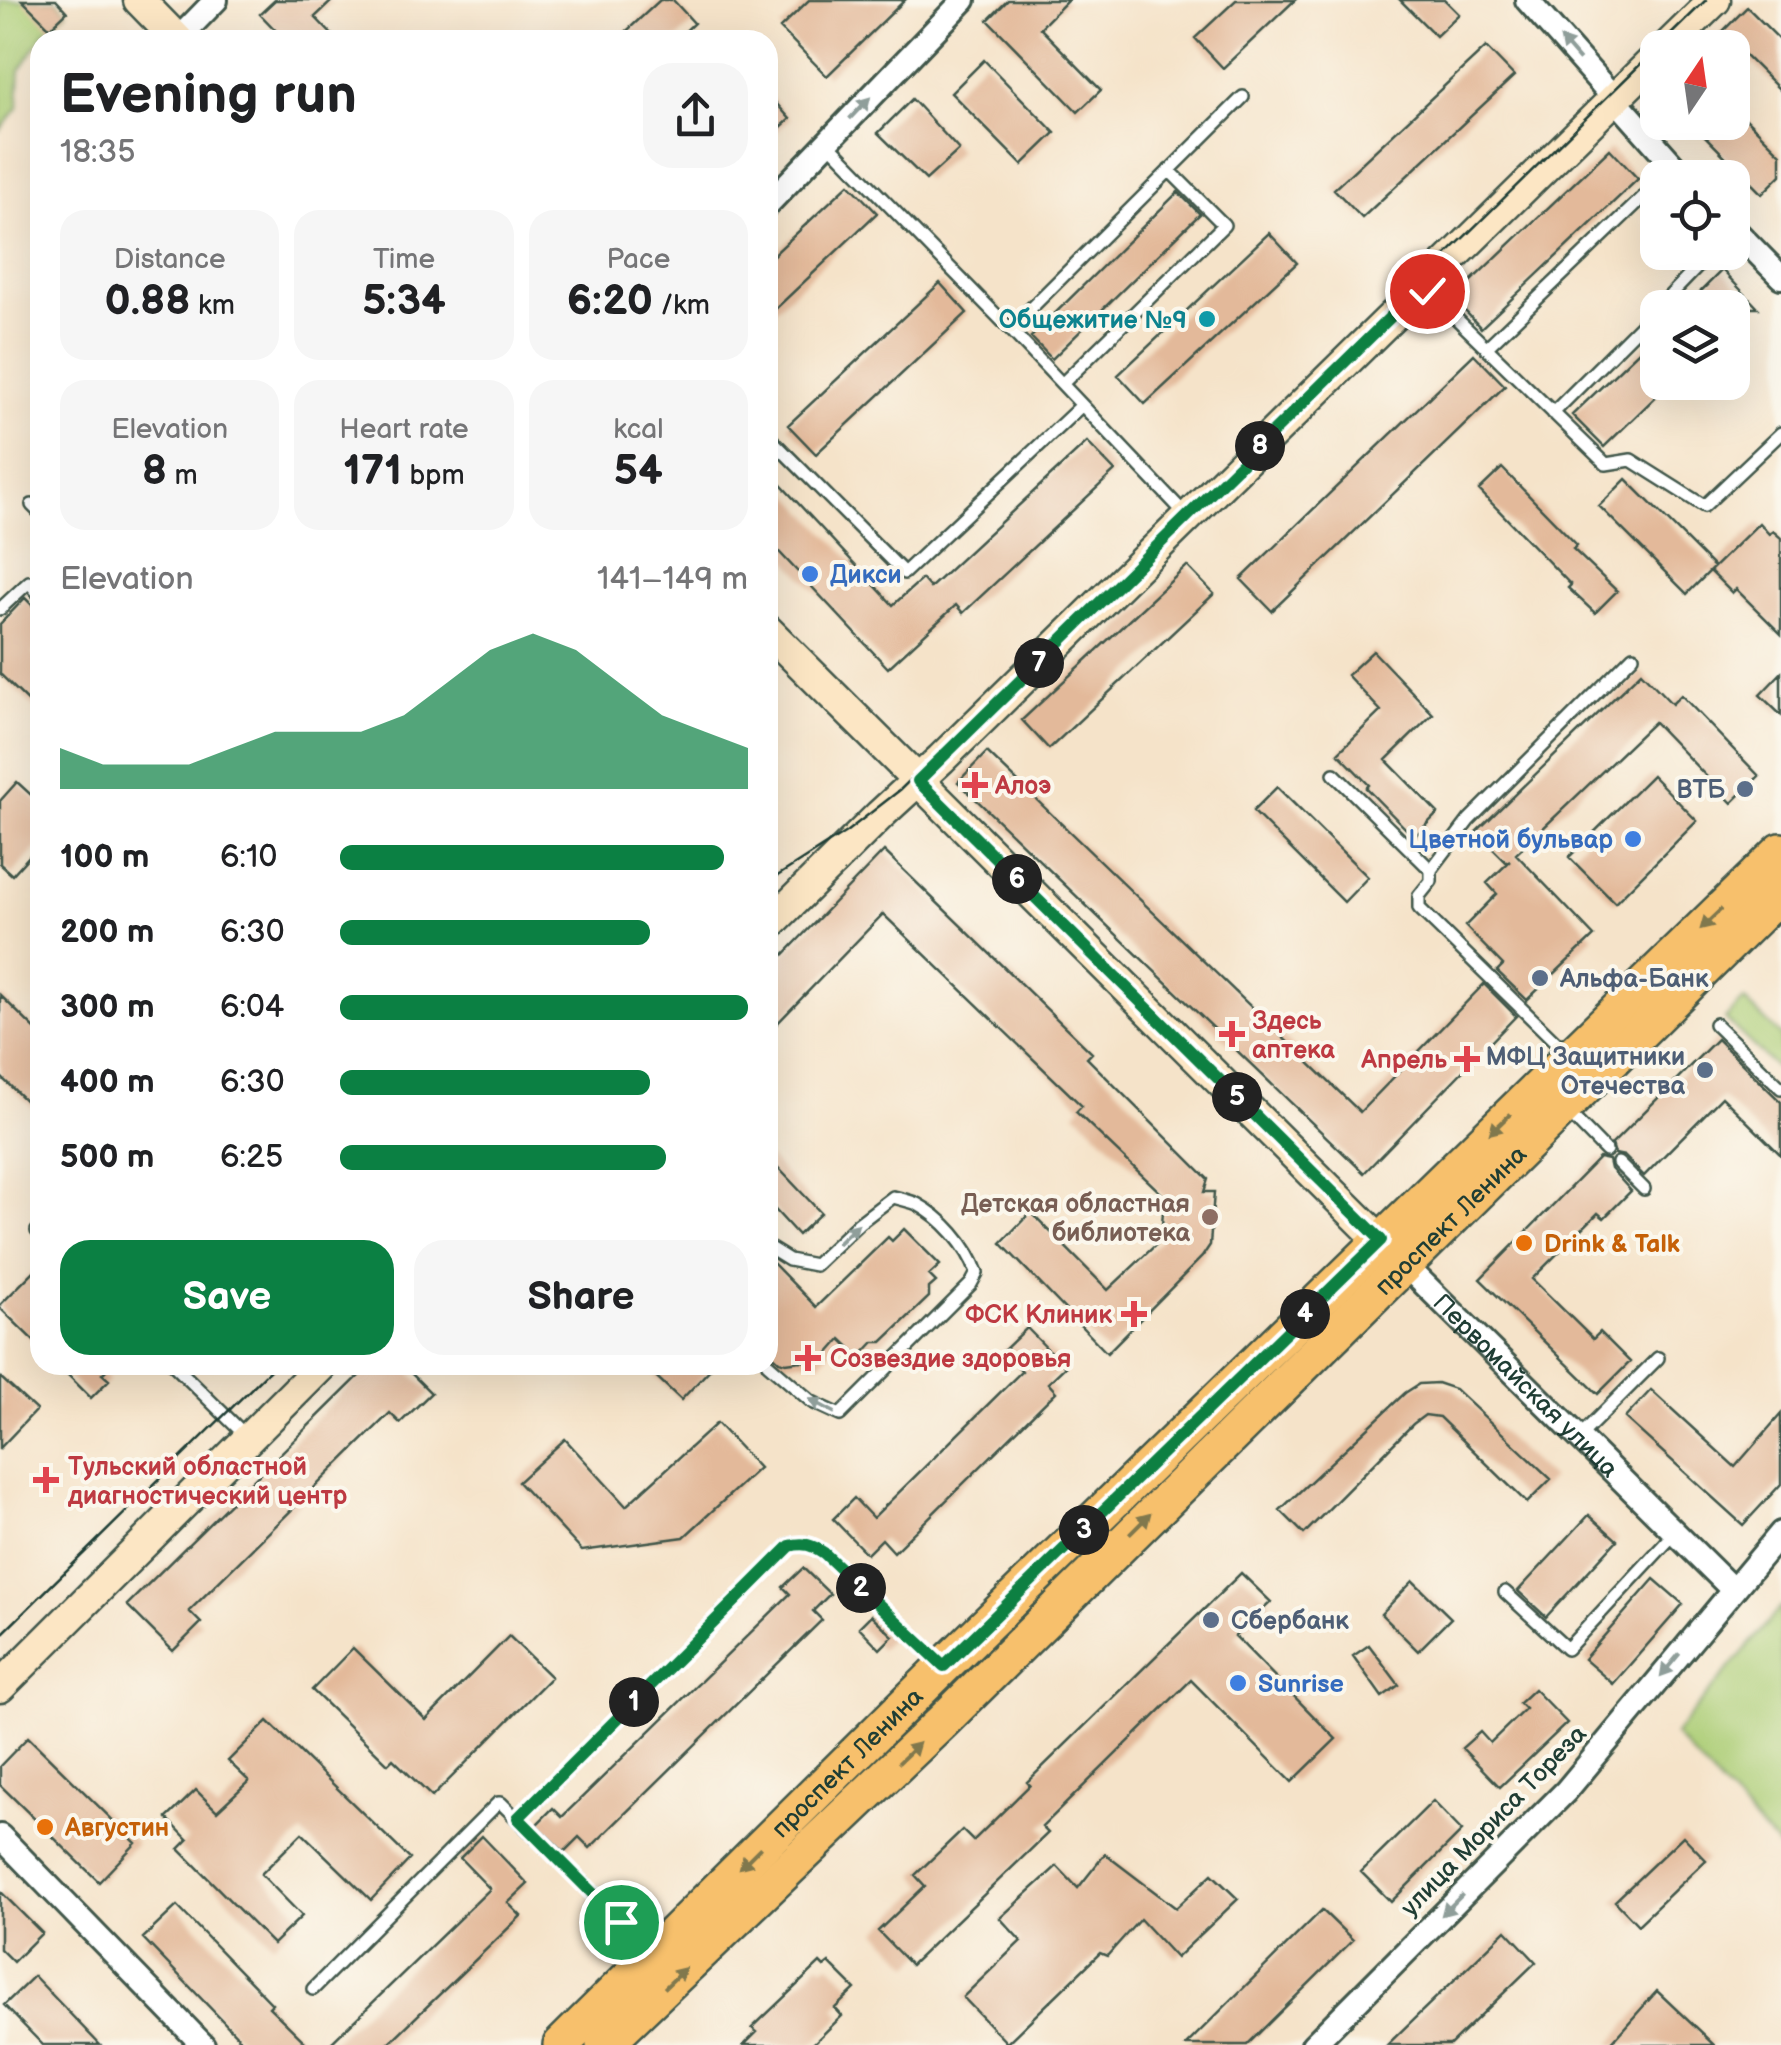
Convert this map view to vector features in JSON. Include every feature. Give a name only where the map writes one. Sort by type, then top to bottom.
[{"type":"main road","name":"проспект Ленина","points":[[604,2045],[943,1721],[1393,1252],[1570,1056],[1781,851]]},
{"type":"main road","name":"проспект Ленина","points":[[561,2045],[944,1666],[1393,1252],[1563,1107],[1781,892]]},
{"type":"street","points":[[139,0],[168,30]]},
{"type":"street","points":[[188,30],[216,0]]},
{"type":"street","points":[[778,194],[964,0]]},
{"type":"street","points":[[1527,0],[1614,99],[1658,160]]},
{"type":"street","points":[[1684,30],[1714,0]]},
{"type":"street","points":[[778,916],[1640,74]]},
{"type":"street","points":[[1750,241],[1781,277]]},
{"type":"street","name":"Первомайская улица","points":[[778,641],[1732,1590]]},
{"type":"street","points":[[0,1686],[312,1375]]},
{"type":"street","name":"улица Мориса Тореза","points":[[1313,2045],[1566,1791],[1781,1533]]},
{"type":"street","points":[[0,1836],[203,2045]]},
{"type":"lane","points":[[1010,329],[1243,96]]},
{"type":"lane","points":[[828,142],[1188,517]]},
{"type":"lane","points":[[1062,384],[1224,226],[1169,170]]},
{"type":"lane","points":[[1486,348],[1640,204]]},
{"type":"lane","points":[[1675,290],[1695,270]]},
{"type":"lane","points":[[1422,286],[1606,464],[1632,460],[1704,506],[1781,433]]},
{"type":"lane","points":[[1553,413],[1640,326]]},
{"type":"lane","points":[[778,446],[904,572],[1082,405]]},
{"type":"lane","points":[[0,610],[30,583]]},
{"type":"lane","points":[[1570,1056],[1420,908],[1419,896],[1431,882],[1431,870],[1469,820],[1632,656]]},
{"type":"lane","points":[[1334,774],[1431,870]]},
{"type":"lane","points":[[1715,1024],[1781,1088]]},
{"type":"lane","points":[[1563,1107],[1606,1151]]},
{"type":"lane","points":[[1618,1163],[1644,1189]]},
{"type":"lane","points":[[778,1253],[789,1260],[815,1265],[893,1197],[918,1205],[940,1222],[961,1242],[976,1272],[971,1284],[840,1415],[812,1402],[778,1373]]},
{"type":"lane","points":[[1579,1437],[1658,1358]]},
{"type":"lane","points":[[184,1375],[248,1438]]},
{"type":"lane","points":[[1505,1592],[1567,1649],[1676,1533]]},
{"type":"lane","points":[[518,1818],[790,1546],[802,1543],[824,1553],[944,1666]]},
{"type":"lane","points":[[313,1989],[498,1803],[505,1804],[654,1953]]},
{"type":"green space","points":[[0,0],[56,0],[67,12],[47,30],[30,30],[30,55],[20,70],[18,108],[0,130]]},
{"type":"green space","points":[[1744,1000],[1781,1036],[1781,1073],[1725,1019]]},
{"type":"green space","points":[[1781,1607],[1781,1850],[1674,1735]]},
{"type":"building","points":[[22,0],[56,0],[67,12],[50,28]]},
{"type":"building","points":[[275,0],[333,0],[315,17],[327,30],[275,30],[260,14]]},
{"type":"building","points":[[660,0],[673,0],[694,23],[687,30],[628,30]]},
{"type":"building","points":[[809,0],[905,0],[827,76],[780,28]]},
{"type":"building","points":[[1008,0],[1068,0],[1040,28],[1101,90],[1078,112],[988,20]]},
{"type":"building","points":[[1236,0],[1295,0],[1223,68],[1195,38]]},
{"type":"building","points":[[1400,0],[1445,0],[1459,14],[1436,36]]},
{"type":"building","points":[[1747,7],[1781,41],[1781,91],[1750,60],[1750,30],[1724,30]]},
{"type":"building","points":[[1486,47],[1514,76],[1362,218],[1334,189]]},
{"type":"building","points":[[984,60],[1055,133],[1022,165],[951,93]]},
{"type":"building","points":[[912,99],[959,150],[926,180],[878,133]]},
{"type":"building","points":[[778,105],[790,119],[778,130]]},
{"type":"building","points":[[1750,123],[1781,154],[1781,175],[1762,194],[1750,182],[1750,160],[1728,160],[1709,140],[1750,140]]},
{"type":"building","points":[[1610,149],[1638,179],[1481,328],[1453,298]]},
{"type":"building","points":[[849,184],[877,213],[778,307],[778,251]]},
{"type":"building","points":[[1178,192],[1200,214],[1052,359],[1031,337]]},
{"type":"building","name":"Общежитие №9","points":[[1269,233],[1297,263],[1145,404],[1118,375]]},
{"type":"building","points":[[1722,270],[1741,290],[1702,290]]},
{"type":"building","points":[[940,283],[967,313],[816,454],[788,425]]},
{"type":"building","points":[[1640,350],[1640,400],[1652,400],[1604,447],[1572,415]]},
{"type":"building","points":[[1474,354],[1505,386],[1272,611],[1241,579]]},
{"type":"building","points":[[1087,442],[1115,471],[963,613],[956,605],[888,668],[778,551],[778,482],[893,605],[922,579],[930,588]]},
{"type":"building","points":[[1502,468],[1577,545],[1573,549],[1617,591],[1595,613],[1479,490]]},
{"type":"building","points":[[1626,479],[1714,567],[1687,594],[1599,506]]},
{"type":"building","points":[[1759,523],[1769,534],[1773,531],[1781,538],[1781,634],[1736,589],[1732,593],[1710,571]]},
{"type":"building","points":[[1187,566],[1214,594],[1049,749],[1022,720]]},
{"type":"building","points":[[25,598],[30,603],[30,703],[0,674],[0,624]]},
{"type":"building","points":[[1373,651],[1433,714],[1386,760],[1438,813],[1414,837],[1338,753],[1381,711],[1347,675]]},
{"type":"building","points":[[1641,672],[1672,704],[1681,695],[1759,776],[1732,803],[1654,722],[1516,854],[1594,936],[1527,1000],[1497,971],[1503,965],[1465,926],[1497,894],[1487,883],[1510,861],[1507,863],[1476,832]]},
{"type":"building","points":[[1781,673],[1781,715],[1760,695]]},
{"type":"building","points":[[987,752],[1360,1112],[1484,984],[1516,1016],[1364,1173],[958,782]]},
{"type":"building","name":"Цветной бульвар","points":[[1652,775],[1697,821],[1615,903],[1569,857]]},
{"type":"building","points":[[17,782],[30,794],[30,855],[12,875],[0,864],[0,801]]},
{"type":"building","points":[[1277,787],[1368,877],[1344,902],[1253,811]]},
{"type":"building","points":[[884,851],[1092,1053],[1087,1058],[1208,1179],[1204,1192],[1214,1192],[1210,1245],[1202,1257],[1107,1353],[1001,1243],[1031,1212],[1108,1290],[1161,1240],[1164,1196],[1076,1112],[1082,1106],[883,914],[778,1023],[778,961]]},
{"type":"building","points":[[0,995],[30,1024],[30,1105],[0,1076]]},
{"type":"building","points":[[1717,1039],[1781,1102],[1781,1155],[1722,1097],[1644,1176],[1624,1156],[1615,1154],[1612,1144]]},
{"type":"building","points":[[1599,1158],[1609,1160],[1611,1169],[1631,1191],[1604,1218],[1598,1213],[1532,1279],[1593,1339],[1600,1332],[1630,1362],[1598,1394],[1480,1279]]},
{"type":"building","points":[[778,1168],[821,1213],[798,1235],[778,1213]]},
{"type":"building","points":[[904,1229],[940,1265],[929,1275],[936,1282],[929,1288],[929,1297],[882,1342],[874,1342],[860,1357],[841,1339],[820,1363],[778,1360],[778,1268],[816,1307],[888,1237],[892,1241]]},
{"type":"building","points":[[30,1275],[30,1337],[0,1308]]},
{"type":"building","points":[[1027,1328],[1065,1367],[1048,1383],[1056,1392],[894,1552],[882,1539],[867,1554],[833,1519],[854,1498],[873,1518],[1022,1371],[1003,1351]]},
{"type":"building","points":[[68,1375],[103,1375],[109,1380],[91,1398]]},
{"type":"building","points":[[360,1375],[413,1375],[431,1393],[400,1423],[390,1413],[189,1611],[201,1623],[173,1651],[127,1605]]},
{"type":"building","points":[[655,1375],[705,1375],[681,1400]]},
{"type":"building","points":[[0,1377],[36,1410],[0,1448]]},
{"type":"building","points":[[1437,1383],[1455,1389],[1551,1479],[1527,1503],[1439,1417],[1425,1415],[1304,1534],[1280,1510],[1405,1393],[1419,1384]]},
{"type":"building","points":[[1651,1390],[1735,1467],[1781,1414],[1781,1484],[1743,1525],[1625,1418]]},
{"type":"building","points":[[717,1423],[759,1468],[684,1537],[582,1551],[518,1482],[565,1439],[626,1506]]},
{"type":"building","points":[[1589,1515],[1617,1540],[1546,1617],[1518,1591]]},
{"type":"building","points":[[803,1568],[830,1594],[813,1611],[822,1620],[590,1848],[579,1837],[564,1852],[536,1825],[553,1808],[562,1817],[790,1594],[783,1587]]},
{"type":"building","points":[[1241,1573],[1271,1602],[1235,1636],[1336,1739],[1292,1782],[1191,1680],[1042,1827],[1048,1833],[911,1965],[878,1931],[925,1886],[915,1875],[962,1830],[973,1841],[1030,1785],[1027,1782]]},
{"type":"building","points":[[1654,1579],[1683,1604],[1613,1684],[1584,1659]]},
{"type":"building","points":[[1413,1581],[1451,1618],[1418,1651],[1381,1614]]},
{"type":"building","points":[[871,1615],[893,1636],[880,1649],[859,1627]]},
{"type":"building","points":[[509,1636],[551,1677],[432,1797],[393,1759],[388,1764],[312,1690],[353,1648],[426,1720]]},
{"type":"building","points":[[1369,1645],[1399,1685],[1382,1697],[1353,1656]]},
{"type":"building","points":[[1534,1689],[1567,1723],[1500,1787],[1462,1748],[1480,1732],[1490,1743],[1525,1709],[1519,1703]]},
{"type":"building","points":[[268,1721],[410,1859],[371,1900],[302,1833],[261,1874],[302,1916],[273,1944],[179,1849],[188,1840],[167,1818],[196,1790],[217,1811],[249,1781],[228,1761]]},
{"type":"building","points":[[28,1737],[136,1843],[99,1882],[0,1785],[0,1766]]},
{"type":"building","points":[[1433,1801],[1462,1831],[1391,1902],[1361,1872]]},
{"type":"building","points":[[482,1836],[528,1884],[508,1903],[521,1916],[387,2045],[329,2045],[490,1889],[460,1858]]},
{"type":"building","points":[[1683,1836],[1706,1860],[1638,1925],[1615,1901]]},
{"type":"building","points":[[1105,1854],[1176,1908],[1212,1874],[1238,1899],[1176,1958],[1140,1919],[1107,1956],[1100,1953],[1007,2043],[963,1997],[1021,1941],[1000,1918],[1057,1866],[1078,1888]]},
{"type":"building","points":[[0,1891],[42,1933],[13,1962],[0,1949]]},
{"type":"building","points":[[177,1906],[308,2045],[246,2045],[143,1938]]},
{"type":"building","points":[[1322,1910],[1353,1940],[1247,2045],[1186,2045]]},
{"type":"building","points":[[1506,1930],[1536,1962],[1450,2045],[1387,2045]]},
{"type":"building","points":[[820,1963],[824,1967],[829,1963],[855,1989],[835,2008],[842,2016],[812,2045],[744,2045],[757,2032],[752,2028]]},
{"type":"building","points":[[34,1976],[100,2045],[43,2045],[4,2005]]},
{"type":"building","points":[[1657,1991],[1714,2045],[1609,2045]]},
{"type":"tram line","points":[[778,876],[846,832],[900,790],[1706,0]]},
{"type":"tram line","points":[[0,1636],[265,1375]]},
{"type":"place","name":"Общежитие №9","points":[[1207,319]]},
{"type":"place","name":"Дикси","points":[[810,574]]},
{"type":"place","name":"Алоэ","points":[[975,785]]},
{"type":"place","name":"ВТБ","points":[[1745,789]]},
{"type":"place","name":"Цветной бульвар","points":[[1633,839]]},
{"type":"place","name":"Альфа-Банк","points":[[1540,978]]},
{"type":"place","name":"Здесь аптека","points":[[1232,1034]]},
{"type":"place","name":"Апрель","points":[[1467,1059]]},
{"type":"place","name":"МФЦ Защитники Отечества","points":[[1705,1070]]},
{"type":"place","name":"Детская областная библиотека","points":[[1210,1217]]},
{"type":"place","name":"Drink & Talk","points":[[1524,1243]]},
{"type":"place","name":"ФСК Клиник","points":[[1134,1314]]},
{"type":"place","name":"Созвездие здоровья","points":[[808,1358]]},
{"type":"place","name":"Тульский областной диагностический центр","points":[[46,1480]]},
{"type":"place","name":"Сбербанк","points":[[1211,1620]]},
{"type":"place","name":"Sunrise","points":[[1238,1683]]},
{"type":"place","name":"Августин","points":[[45,1827]]},
{"type":"route","points":[[621,1922],[518,1818],[790,1546],[802,1543],[824,1553],[944,1666],[1381,1240],[918,781],[1422,286],[1427,291]]}]
